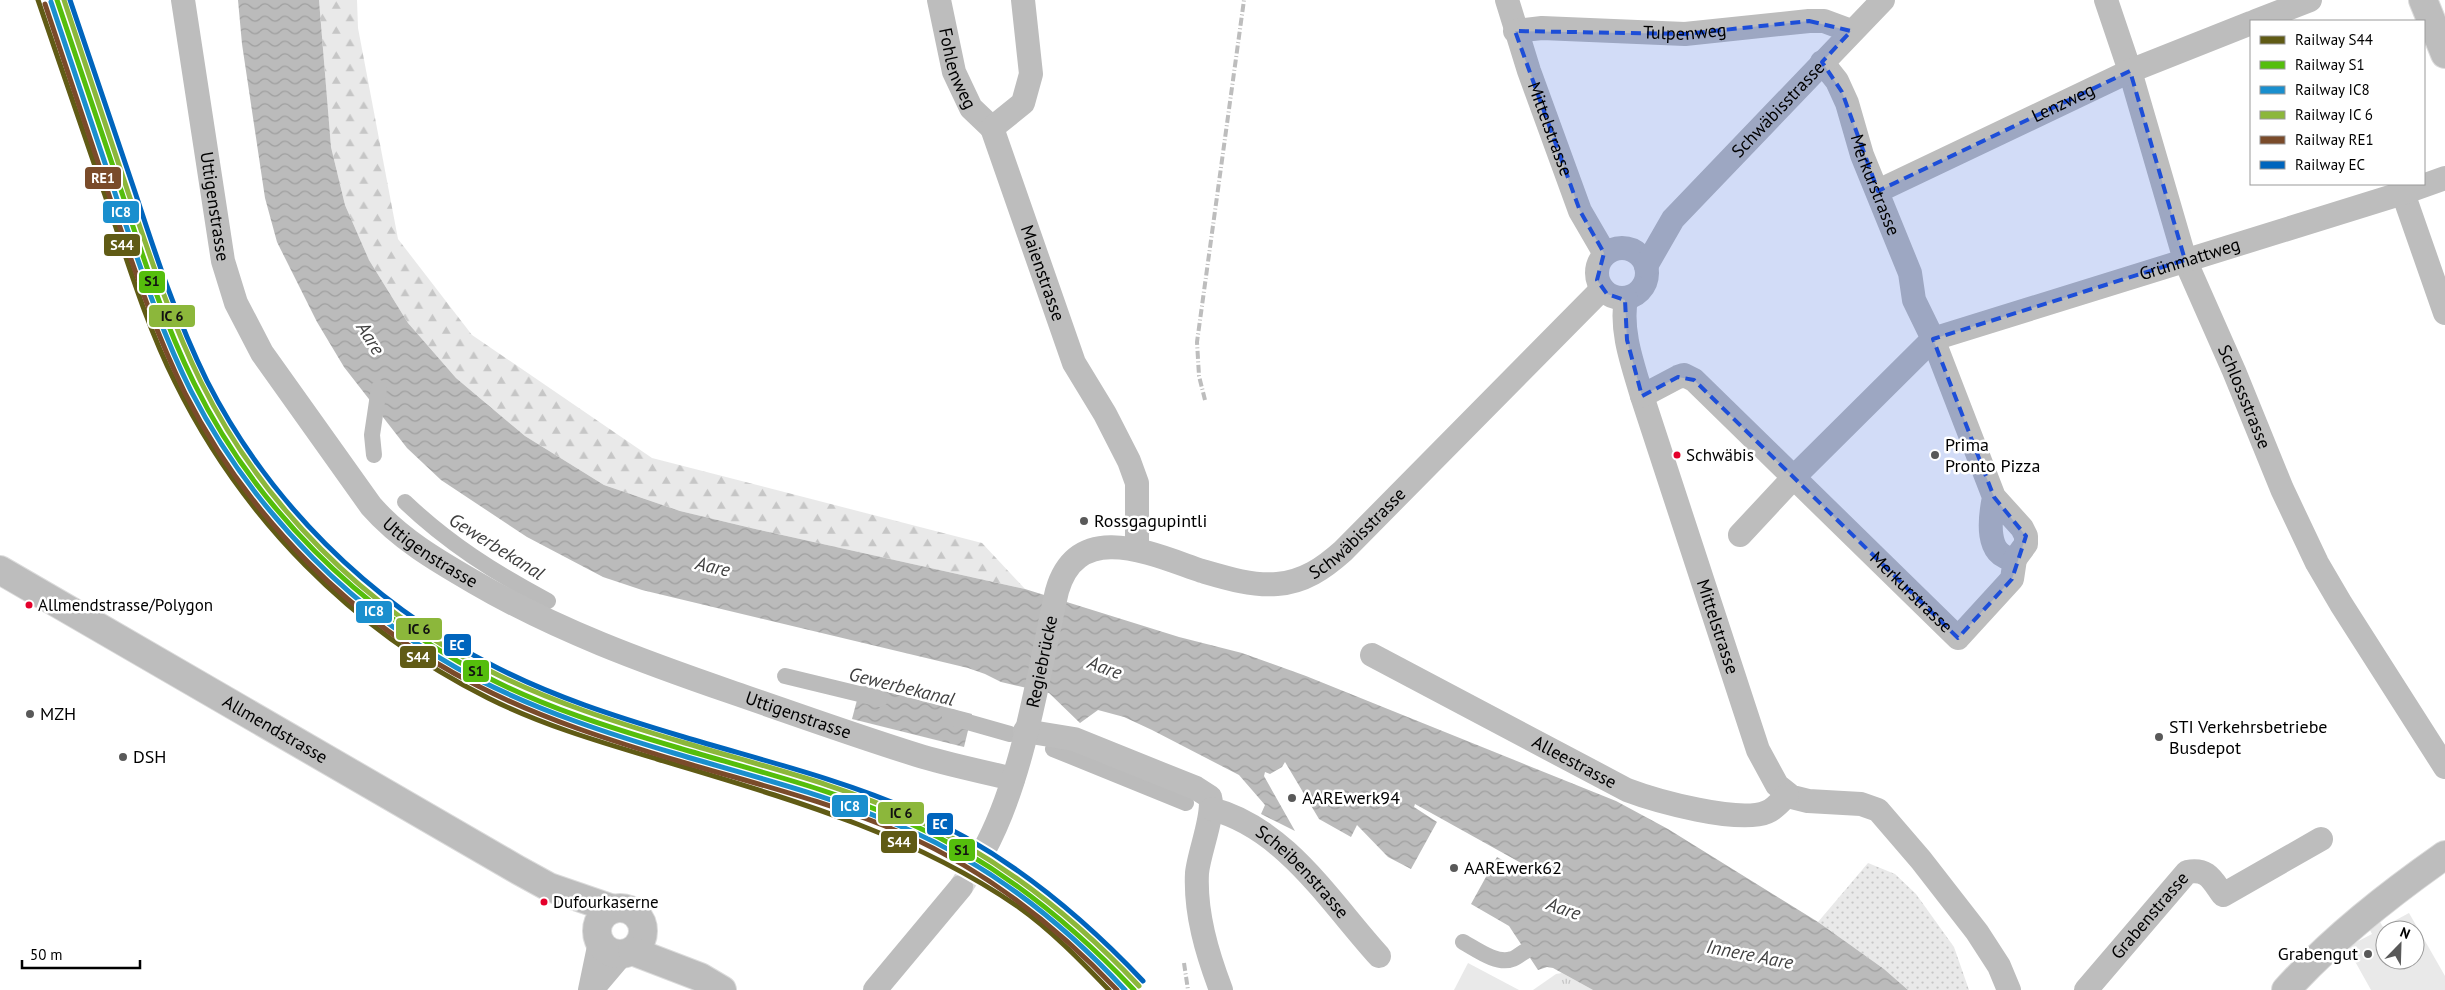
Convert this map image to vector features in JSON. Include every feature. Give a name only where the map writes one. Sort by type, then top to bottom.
[{"type":"main road","points":[[2423,0],[2445,54]]},
{"type":"main road","name":"Allmendstrasse","points":[[0,570],[549,887],[619,941],[711,984]]},
{"type":"main road","points":[[2286,990],[2343,934],[2403,885],[2445,855]]},
{"type":"main road","name":"Allmendstrasse","points":[[549,887],[613,909],[619,908],[632,911],[638,916],[619,941]]},
{"type":"main road","points":[[613,909],[603,916],[619,941]]},
{"type":"street","name":"Uttigenstrasse","points":[[183,0],[223,261],[236,303],[262,353],[371,506],[384,520],[410,543],[446,566],[527,611],[584,639],[692,679],[900,750],[1013,779]]},
{"type":"street","name":"Fohlenweg","points":[[939,0],[954,72],[971,108],[992,128]]},
{"type":"street","points":[[992,128],[1023,103],[1031,74],[1023,0]]},
{"type":"street","name":"Mittelstrasse","points":[[1508,0],[1515,31],[1580,211],[1615,251]]},
{"type":"street","name":"Schwäbisstrasse","points":[[1646,266],[1673,219],[1851,31],[1883,0]]},
{"type":"street","name":"Schlossstrasse","points":[[2106,0],[2130,71],[2185,260],[2234,370],[2282,489],[2317,563],[2365,645],[2441,755]]},
{"type":"street","points":[[2259,20],[2310,0]]},
{"type":"street","name":"Tulpenweg","points":[[1515,31],[1542,28],[1685,34],[1809,21],[1824,21],[1851,31]]},
{"type":"street","name":"Lenzweg","points":[[1878,191],[2130,71],[2250,23]]},
{"type":"street","name":"Merkurstrasse","points":[[1642,396],[1678,376],[1684,375],[1689,377],[1958,638],[2012,579],[2015,559],[2026,544],[2026,536],[2022,528],[1994,497],[1932,339],[1914,300],[1910,272],[1890,229],[1878,191],[1862,155],[1842,92],[1822,62]]},
{"type":"street","name":"Maienstrasse","points":[[992,128],[1074,363],[1105,414],[1129,461],[1137,483],[1137,549]]},
{"type":"street","name":"Grünmattweg","points":[[1932,339],[2403,193],[2445,178]]},
{"type":"street","points":[[2403,193],[2445,313]]},
{"type":"street","name":"Schwäbisstrasse","points":[[1615,251],[1673,219]]},
{"type":"street","points":[[1615,251],[1638,254],[1646,266],[1648,273],[1644,287],[1633,296],[1626,299],[1613,297],[1602,289],[1597,272],[1598,264],[1615,251]]},
{"type":"street","name":"Schwäbisstrasse","points":[[1057,591],[1065,570],[1076,558],[1110,547],[1137,549],[1240,581],[1276,584],[1309,576],[1328,564],[1343,551],[1602,289]]},
{"type":"street","name":"Mittelstrasse","points":[[1626,299],[1624,316],[1627,340],[1642,396],[1758,750],[1770,775],[1787,795]]},
{"type":"street","points":[[1740,535],[1794,477],[1932,339]]},
{"type":"street","points":[[1994,497],[1989,523],[1994,545],[2005,556],[2015,559]]},
{"type":"street","name":"Regiebrücke","points":[[983,852],[999,821],[1013,779],[1057,591]]},
{"type":"street","name":"Alleestrasse","points":[[1372,655],[1627,790],[1649,798],[1715,813],[1749,815],[1766,813],[1787,795]]},
{"type":"street","points":[[1024,738],[1074,739],[1196,788],[1210,797],[1212,809],[1199,860],[1197,886],[1203,931],[1221,990]]},
{"type":"street","points":[[1787,795],[1808,801],[1870,806],[1878,810],[1921,860],[1988,948],[2009,990]]},
{"type":"street","name":"Scheibenstrasse","points":[[1212,809],[1243,820],[1267,835],[1285,851],[1379,956]]},
{"type":"street","name":"Grabenstrasse","points":[[2086,990],[2187,872],[2198,870],[2207,874],[2223,895],[2321,839]]},
{"type":"street","points":[[875,990],[961,888]]},
{"type":"street","points":[[590,990],[619,941]]},
{"type":"highlighted area","points":[[1809,21],[1851,31],[1822,62],[1842,92],[1878,191],[2130,71],[2185,260],[1933,339],[1994,497],[2026,536],[2012,579],[1958,638],[1694,380],[1678,377],[1642,396],[1627,340],[1625,300],[1607,294],[1597,280],[1604,253],[1580,211],[1515,31],[1685,34]]},
{"type":"green space","points":[[319,0],[357,0],[358,28],[398,239],[472,335],[652,458],[982,543],[1025,589],[680,511],[604,485],[525,436],[456,378],[408,323],[369,260],[345,205],[331,147]]},
{"type":"green space","points":[[1868,863],[1895,874],[1916,894],[1954,947],[1969,990],[1908,990],[1884,969],[1818,922]]},
{"type":"green space","name":"Grabengut","points":[[2409,913],[2413,920],[2396,920]]},
{"type":"green space","name":"Grabengut","points":[[2375,925],[2375,970],[2425,970],[2425,941],[2445,976],[2445,990],[2371,990],[2347,947],[2372,934],[2369,928]]},
{"type":"green space","points":[[1468,963],[1519,990],[1454,990]]},
{"type":"green space","points":[[1562,973],[1593,990],[1533,990],[1556,974]]},
{"type":"water","points":[[238,0],[319,0],[331,147],[345,205],[369,260],[408,323],[456,378],[525,436],[604,485],[680,511],[1025,589],[1179,637],[1242,653],[1306,676],[1616,801],[1668,829],[1818,922],[1884,969],[1908,990],[1593,990],[1553,968],[1547,967],[1538,970],[1509,926],[1471,904],[1497,857],[1513,866],[1520,866],[1521,863],[1415,804],[1414,807],[1437,822],[1411,869],[1388,857],[1357,825],[1351,837],[1319,819],[1285,762],[1282,767],[1270,774],[1265,772],[1264,776],[1295,831],[1261,814],[1265,805],[1239,775],[1124,717],[1098,710],[1080,723],[1049,693],[1001,682],[968,668],[642,590],[603,577],[527,537],[441,480],[407,448],[344,367],[317,322],[277,242],[265,198],[242,44]]},
{"type":"water","points":[[861,685],[972,714],[964,747],[852,719]]},
{"type":"waterway","name":"Gewerbekanal","points":[[374,455],[372,435],[379,388]]},
{"type":"waterway","name":"Gewerbekanal","points":[[405,502],[455,544],[509,579],[548,601]]},
{"type":"waterway","name":"Gewerbekanal","points":[[785,676],[880,699]]},
{"type":"waterway","name":"Gewerbekanal","points":[[950,717],[1010,734]]},
{"type":"waterway","name":"Gewerbekanal","points":[[1053,749],[1186,803]]},
{"type":"waterway","points":[[1463,942],[1500,960],[1514,958],[1526,951]]},
{"type":"tunnel","points":[[961,887],[983,852]]},
{"type":"railway","points":[[1205,400],[1199,376],[1197,342],[1244,0]]},
{"type":"railway","points":[[1184,963],[1188,990]]},
{"type":"rail line","name":"S44","points":[[38,0],[139,296],[175,382],[202,432],[233,479],[268,524],[306,566],[347,604],[391,639],[438,670],[508,708],[550,725],[593,739],[797,802],[888,837],[932,857],[975,880],[1030,915],[1065,946],[1109,990]]},
{"type":"rail line","name":"S1","points":[[57,0],[155,289],[173,337],[194,383],[219,428],[247,472],[279,513],[315,551],[353,586],[393,619],[436,648],[481,674],[529,697],[628,733],[853,801],[909,823],[941,839],[972,856],[1030,895],[1084,940],[1134,990]]},
{"type":"rail line","name":"EC","points":[[70,0],[168,288],[186,335],[207,381],[232,425],[260,467],[291,507],[325,544],[362,578],[402,610],[444,638],[488,663],[535,686],[634,722],[857,789],[913,811],[946,827],[977,844],[1037,884],[1092,930],[1143,981]]},
{"type":"rail line","name":"IC8","points":[[51,2],[143,274],[170,345],[191,391],[216,436],[245,479],[278,520],[313,558],[351,593],[391,626],[434,655],[503,692],[576,722],[626,739],[851,807],[879,817],[938,844],[968,860],[997,879],[1051,919],[1125,990]]},
{"type":"rail line","name":"RE1","points":[[45,4],[137,276],[164,347],[185,393],[211,439],[240,482],[272,524],[308,562],[347,598],[388,631],[432,660],[478,686],[527,709],[578,729],[630,746],[850,813],[904,834],[934,849],[991,882],[1018,901],[1070,943],[1117,990]]},
{"type":"transit line","points":[[64,0],[153,264],[180,336],[201,382],[226,427],[254,470],[286,511],[321,549],[359,584],[400,617],[443,645],[512,682],[585,711],[635,728],[802,777],[859,796],[915,819],[947,835],[1007,871],[1062,913],[1089,936],[1139,986]]},
{"type":"place","name":"Schwäbis","points":[[1677,455]]},
{"type":"place","name":"Prima Pronto Pizza","points":[[1935,455]]},
{"type":"place","name":"Rossgagupintli","points":[[1084,521]]},
{"type":"place","name":"Allmendstrasse/Polygon","points":[[29,605]]},
{"type":"place","name":"MZH","points":[[30,714]]},
{"type":"place","name":"STI Verkehrsbetriebe Busdepot","points":[[2159,737]]},
{"type":"place","name":"DSH","points":[[123,757]]},
{"type":"place","name":"AAREwerk94","points":[[1292,798]]},
{"type":"place","name":"AAREwerk62","points":[[1454,868]]},
{"type":"place","name":"Dufourkaserne","points":[[544,902]]},
{"type":"place","name":"Grabengut","points":[[2368,954]]},
{"type":"water label","name":"Aare","points":[[371,338]]},
{"type":"water label","name":"Aare","points":[[713,566]]},
{"type":"water label","name":"Aare","points":[[1105,667]]},
{"type":"water label","name":"Aare","points":[[1564,908]]},
{"type":"water label","name":"Innere Aare","points":[[1750,954]]}]
